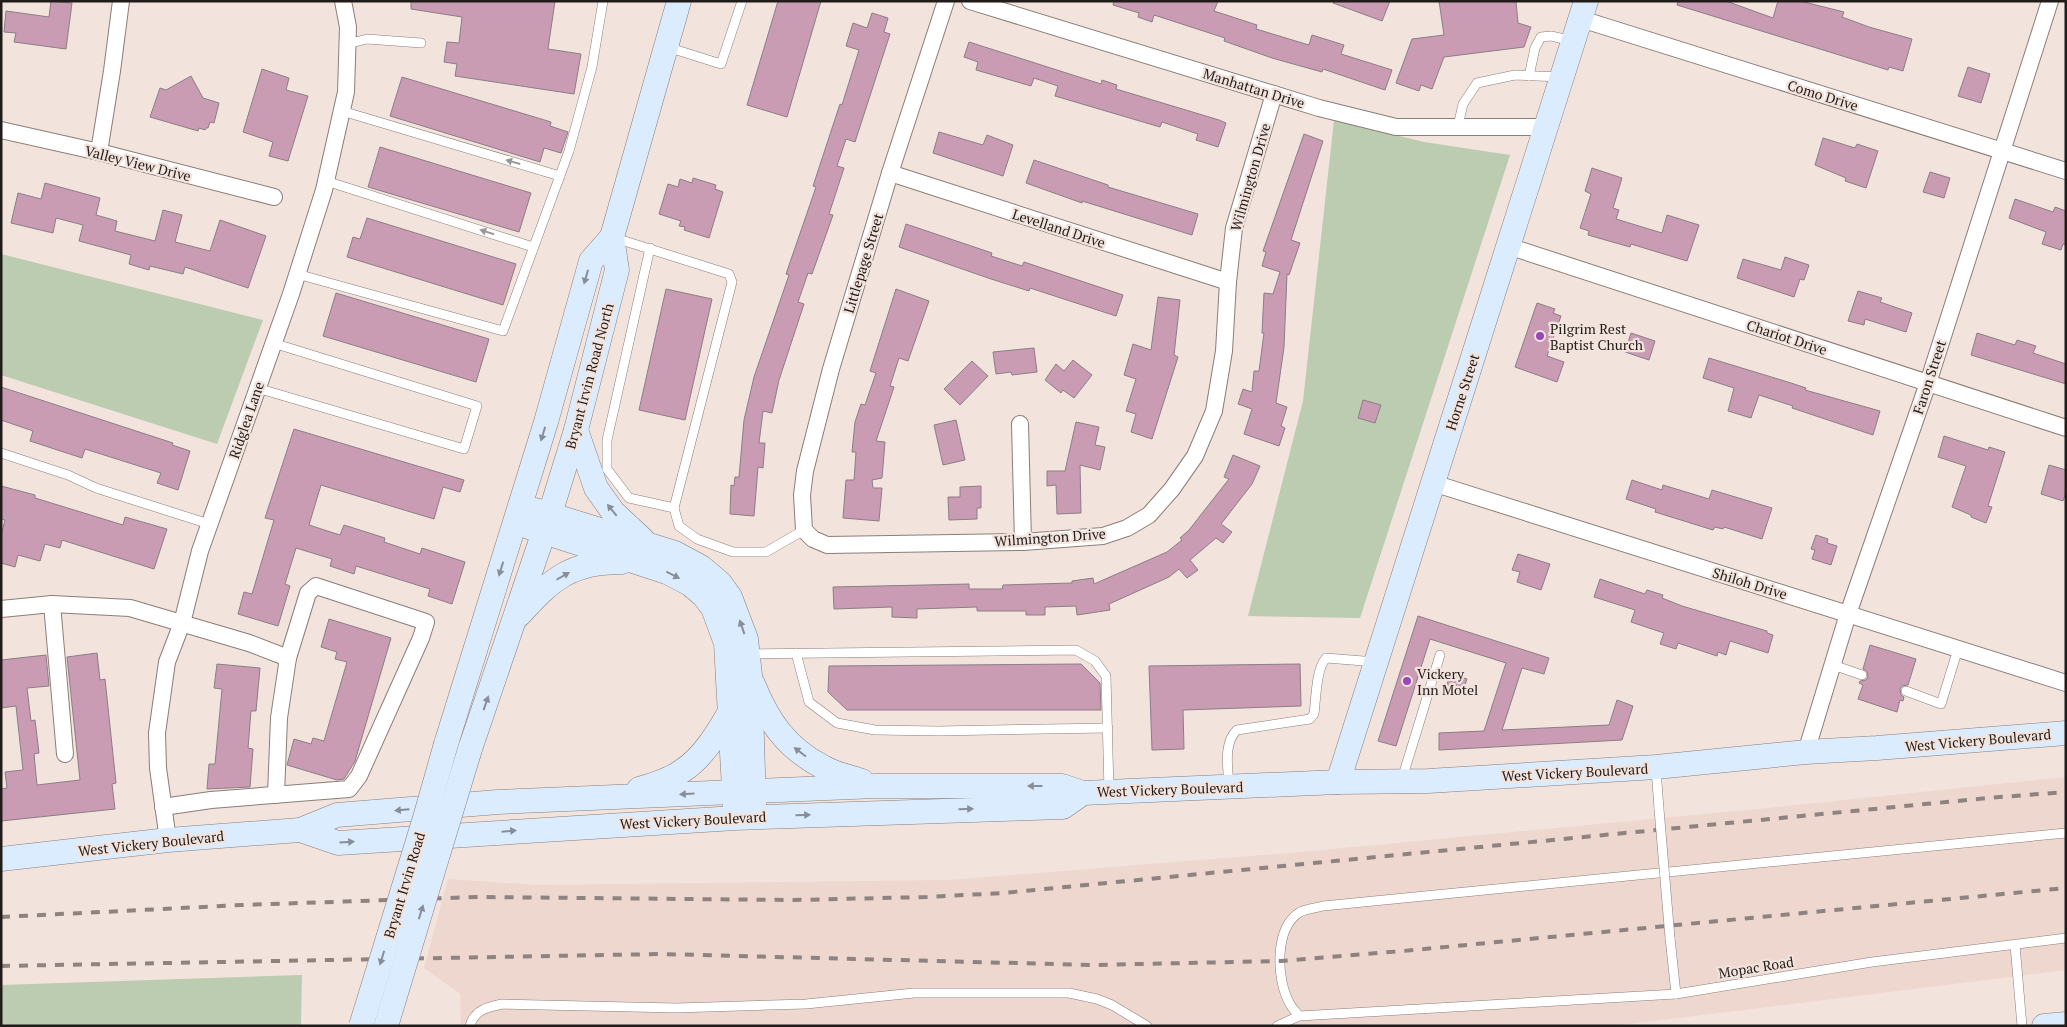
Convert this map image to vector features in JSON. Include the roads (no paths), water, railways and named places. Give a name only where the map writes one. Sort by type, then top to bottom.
[{"type":"main road","name":"Bryant Irvin Road North","points":[[470,749],[547,523],[576,430],[617,270],[612,237],[679,1]]},
{"type":"main road","name":"Horne Street","points":[[1338,782],[1583,10]]},
{"type":"main road","name":"Bryant Irvin Road North","points":[[446,744],[546,422],[591,261],[612,237]]},
{"type":"main road","points":[[576,430],[596,488],[642,553],[667,572],[690,584],[704,596],[712,608],[726,643],[731,710],[744,791]]},
{"type":"main road","points":[[518,514],[642,553]]},
{"type":"main road","points":[[514,620],[554,581],[576,567],[642,553],[675,553],[701,567],[720,583],[730,597],[746,639],[748,664],[744,791],[745,817]]},
{"type":"main road","points":[[748,664],[775,728],[797,752],[824,768],[876,786]]},
{"type":"main road","points":[[550,801],[626,792],[652,785],[682,772],[704,752],[731,710]]},
{"type":"main road","name":"West Vickery Boulevard","points":[[1,859],[168,840],[300,830],[337,815],[498,802],[876,786],[1062,786],[1083,793],[1338,782],[1401,782],[1656,767],[1806,752],[2066,733]]},
{"type":"main road","name":"Bryant Irvin Road","points":[[361,1026],[426,818],[446,744]]},
{"type":"main road","name":"Bryant Irvin Road","points":[[386,1026],[470,749]]},
{"type":"main road","name":"West Vickery Boulevard","points":[[300,830],[338,843],[745,817],[1063,807],[1083,793]]},
{"type":"main road","points":[[2044,1026],[2066,1024]]},
{"type":"street","points":[[100,152],[121,1]]},
{"type":"street","name":"Ridglea Lane","points":[[168,840],[158,768],[157,733],[167,662],[182,623],[200,551],[297,274],[326,181],[346,92],[348,27],[343,1]]},
{"type":"street","name":"Littlepage Street","points":[[804,530],[802,495],[805,471],[831,369],[890,173],[946,1]]},
{"type":"street","name":"Manhattan Drive","points":[[970,1],[1319,108],[1396,127],[1546,127]]},
{"type":"street","name":"Faron Street","points":[[1806,752],[1848,614],[1928,383],[2050,1]]},
{"type":"street","name":"Como Drive","points":[[1583,10],[2066,171]]},
{"type":"street","name":"Wilmington Drive","points":[[804,530],[813,539],[827,545],[1023,542],[1103,536],[1127,528],[1148,515],[1172,489],[1195,456],[1214,411],[1224,351],[1228,282],[1234,228],[1274,94]]},
{"type":"street","name":"Valley View Drive","points":[[1,130],[100,152],[274,197]]},
{"type":"street","name":"Levelland Drive","points":[[890,173],[1228,282]]},
{"type":"street","name":"Chariot Drive","points":[[1508,246],[2066,428]]},
{"type":"street","points":[[1020,424],[1023,542]]},
{"type":"street","name":"Shiloh Drive","points":[[1433,483],[2066,683]]},
{"type":"street","points":[[164,807],[349,789],[354,783],[417,647],[426,622],[316,586],[308,593],[288,658],[279,718],[276,795]]},
{"type":"street","points":[[52,604],[66,754]]},
{"type":"street","points":[[1,609],[52,604],[130,608],[249,643],[288,658]]},
{"type":"lane","points":[[297,274],[503,331],[569,151],[592,67],[603,1]]},
{"type":"lane","points":[[666,47],[721,64],[742,1]]},
{"type":"lane","points":[[1529,76],[1535,48],[1541,37],[1551,36],[1573,41]]},
{"type":"lane","points":[[347,44],[367,39],[421,43]]},
{"type":"lane","points":[[1458,126],[1463,104],[1477,83],[1515,75],[1562,77]]},
{"type":"lane","points":[[342,111],[560,176]]},
{"type":"lane","points":[[326,181],[534,247]]},
{"type":"lane","points":[[612,237],[728,274],[732,282],[674,508],[679,526],[697,539],[733,552],[766,552],[804,530]]},
{"type":"lane","points":[[650,248],[606,440],[607,469],[629,498],[674,508]]},
{"type":"lane","points":[[257,388],[464,449],[477,406],[273,343]]},
{"type":"lane","points":[[1,453],[68,475],[96,488],[209,524]]},
{"type":"lane","points":[[1906,691],[1941,704],[1958,649]]},
{"type":"lane","points":[[748,664],[796,653],[1076,650],[1095,661],[1106,676],[1109,792]]},
{"type":"lane","points":[[796,653],[809,702],[837,723],[875,730],[1108,728]]},
{"type":"lane","points":[[1401,782],[1440,655]]},
{"type":"lane","points":[[1229,787],[1228,742],[1230,736],[1237,730],[1310,720],[1314,714],[1322,662],[1326,658],[1376,662]]},
{"type":"lane","points":[[1832,665],[1862,675]]},
{"type":"lane","points":[[1656,767],[1676,994]]},
{"type":"lane","points":[[1278,1026],[1299,1016],[1286,994],[1283,980],[1281,943],[1285,930],[1293,919],[1301,912],[1312,908],[2066,833]]},
{"type":"lane","name":"Mopac Road","points":[[1299,1016],[1676,994],[1872,962],[2066,938]]},
{"type":"lane","points":[[2015,945],[2022,1026]]},
{"type":"lane","points":[[470,1026],[475,1016],[481,1010],[502,1004],[676,1008],[773,1006],[914,993],[1069,993],[1097,999],[1112,1005],[1147,1026]]},
{"type":"railway","points":[[1,917],[242,905],[477,897],[794,900],[1003,893],[2066,792]]},
{"type":"railway","points":[[1,966],[661,954],[1093,965],[1281,961],[2066,888]]},
{"type":"place","name":"Pilgrim Rest Baptist Church","points":[[1540,336]]},
{"type":"place","name":"Vickery Inn Motel","points":[[1407,681]]}]
